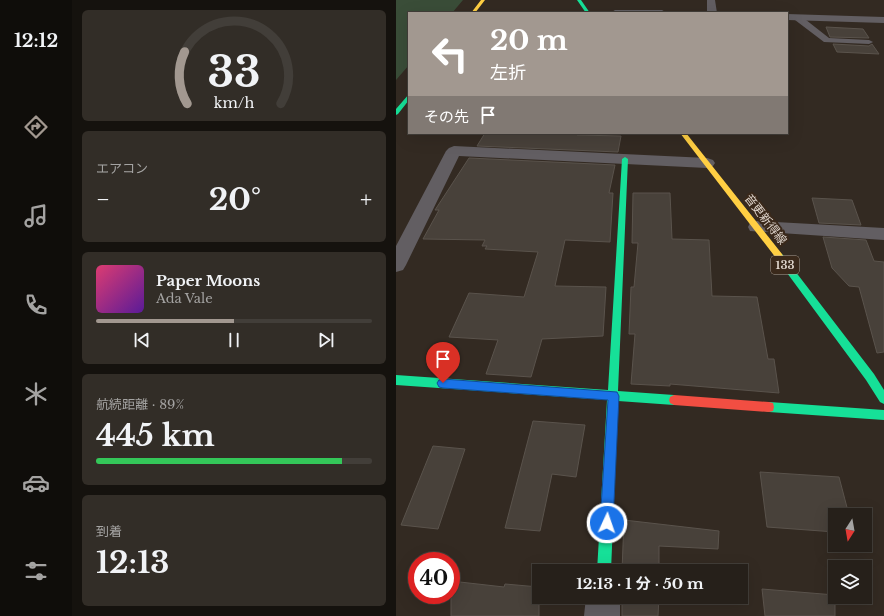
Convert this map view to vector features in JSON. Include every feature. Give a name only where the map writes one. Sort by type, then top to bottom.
[{"type":"main road","points":[[474,12],[483,0]]},
{"type":"main road","points":[[578,0],[587,12]]},
{"type":"main road","points":[[396,113],[408,97]]},
{"type":"main road","name":"音更新得線","points":[[684,134],[877,377],[884,399]]},
{"type":"main road","points":[[604,564],[625,159]]},
{"type":"main road","points":[[396,380],[884,415]]},
{"type":"street","points":[[711,0],[712,12]]},
{"type":"street","points":[[620,12],[636,9],[656,12]]},
{"type":"street","points":[[788,18],[884,20]]},
{"type":"street","points":[[396,265],[454,151],[707,163]]},
{"type":"street","points":[[757,227],[884,234]]},
{"type":"street","points":[[602,616],[603,604]]},
{"type":"lane","points":[[798,18],[826,40],[869,42]]},
{"type":"green space","points":[[396,0],[463,0],[453,12],[408,12],[408,66],[396,80]]},
{"type":"building","points":[[826,27],[863,29],[869,38],[830,37]]},
{"type":"building","points":[[833,44],[869,46],[872,44],[879,54],[837,52]]},
{"type":"building","points":[[484,134],[578,134],[621,136],[618,152],[477,146]]},
{"type":"building","points":[[469,158],[615,165],[609,193],[613,193],[610,242],[565,240],[555,286],[606,287],[603,336],[542,339],[531,377],[486,374],[498,340],[449,337],[469,293],[524,297],[538,252],[485,249],[487,246],[482,246],[485,240],[423,239],[439,210],[435,210]]},
{"type":"building","points":[[633,193],[670,193],[672,239],[709,240],[712,296],[757,297],[768,359],[774,359],[779,393],[670,384],[670,386],[631,384],[635,334],[629,334],[631,287],[634,287],[638,243],[632,243]]},
{"type":"building","points":[[812,198],[852,200],[861,225],[819,223]]},
{"type":"building","points":[[823,237],[866,240],[874,261],[884,262],[884,352],[877,353],[859,287],[849,286],[832,268]]},
{"type":"building","points":[[533,421],[585,425],[576,477],[552,474],[540,531],[505,528]]},
{"type":"building","points":[[433,446],[465,449],[438,529],[401,525]]},
{"type":"building","points":[[760,472],[839,477],[847,508],[828,508],[828,531],[767,527]]},
{"type":"building","points":[[624,520],[719,531],[718,549],[659,546],[659,564],[622,564]]},
{"type":"building","points":[[460,582],[504,587],[505,584],[532,586],[532,604],[539,604],[539,616],[451,616],[451,604],[460,604]]},
{"type":"building","points":[[762,589],[828,594],[828,604],[835,604],[835,616],[765,616]]},
{"type":"building","points":[[622,604],[659,604],[658,616],[622,616]]},
{"type":"traffic: fast","points":[[579,0],[587,12]]},
{"type":"traffic: fast","points":[[396,113],[408,97]]},
{"type":"traffic: fast","points":[[604,564],[625,159]]},
{"type":"traffic: fast","points":[[779,256],[870,377],[884,399]]},
{"type":"traffic: fast","points":[[396,380],[674,400]]},
{"type":"traffic: fast","points":[[769,407],[884,415]]},
{"type":"traffic: slow","points":[[474,12],[483,0]]},
{"type":"traffic: slow","points":[[684,134],[779,256]]},
{"type":"traffic: jam","points":[[674,400],[769,407]]},
{"type":"route","points":[[443,383],[613,396],[607,523]]}]
